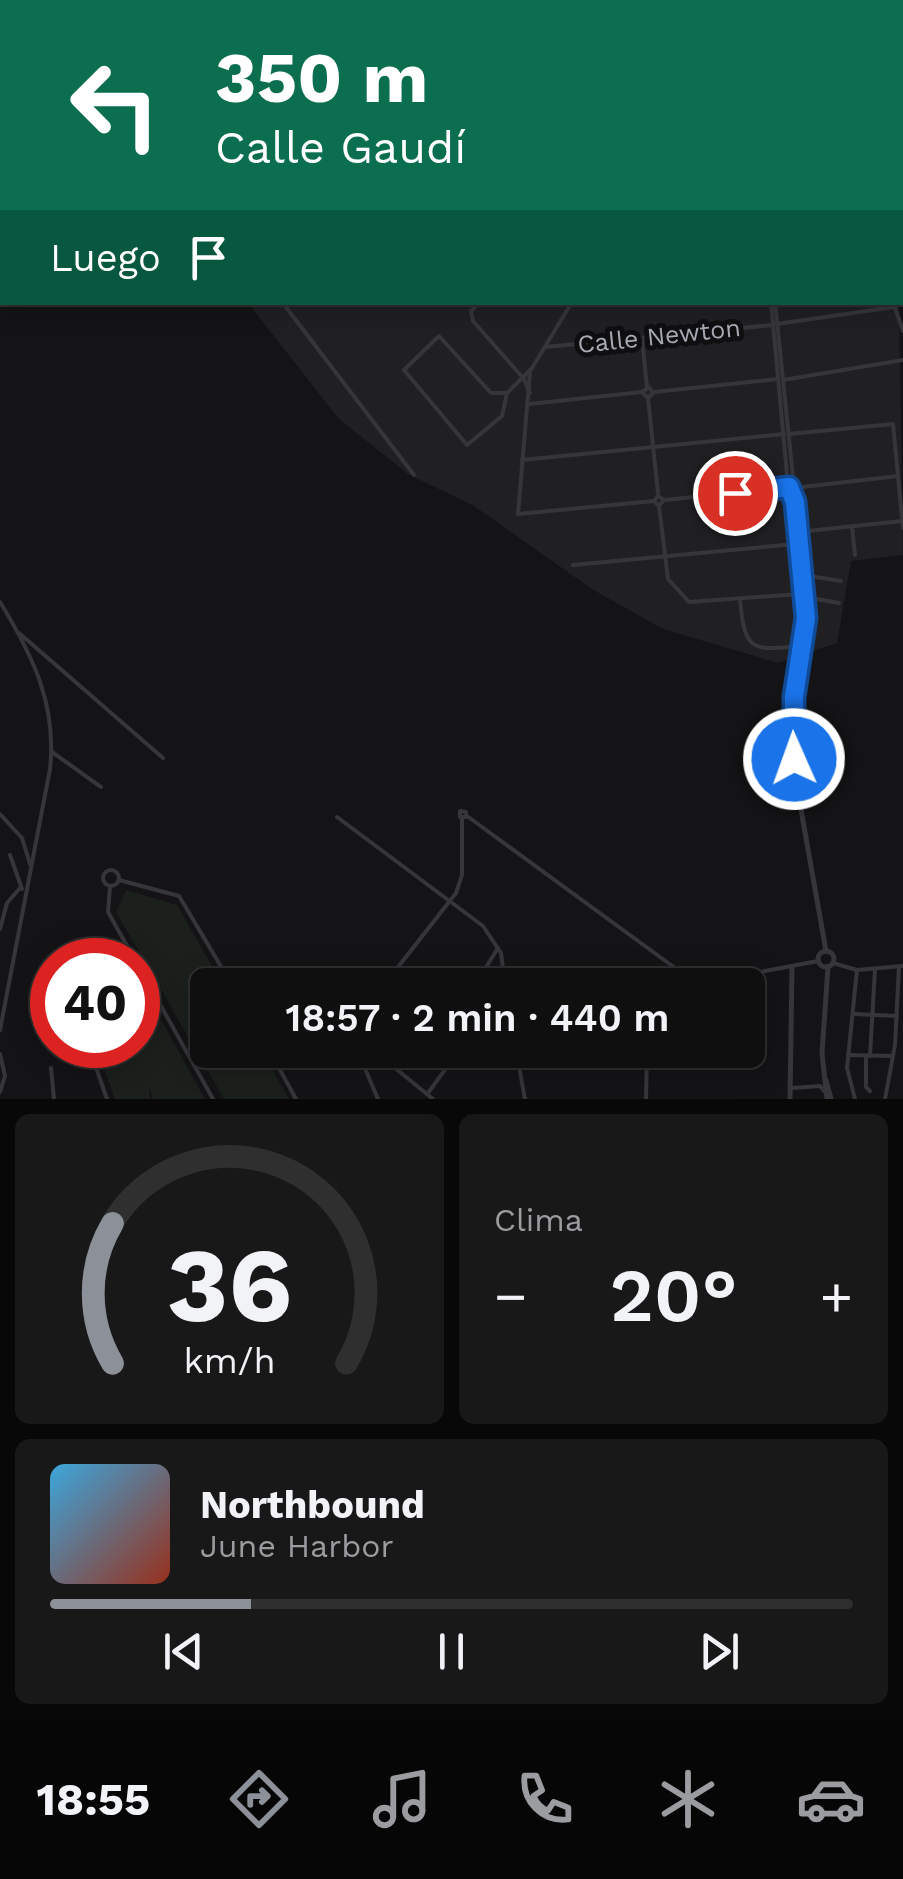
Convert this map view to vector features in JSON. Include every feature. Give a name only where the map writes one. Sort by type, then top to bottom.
[{"type":"street","points":[[284,305],[414,475]]},
{"type":"street","points":[[477,305],[471,311],[473,321],[524,379],[530,396]]},
{"type":"street","points":[[507,393],[491,392],[439,336],[405,366],[405,374],[467,445],[502,416],[507,393],[530,372],[570,305]]},
{"type":"street","points":[[773,305],[803,575],[802,646]]},
{"type":"street","points":[[893,305],[903,331]]},
{"type":"street","name":"Calle Newton","points":[[545,347],[775,324],[893,305]]},
{"type":"street","points":[[642,339],[644,390],[670,584],[695,604],[802,596],[839,603]]},
{"type":"street","points":[[529,404],[644,390],[781,380],[903,360]]},
{"type":"street","points":[[530,372],[517,511],[522,515],[898,476]]},
{"type":"street","points":[[781,380],[786,434]]},
{"type":"street","points":[[648,398],[653,392]]},
{"type":"street","points":[[522,460],[894,424],[903,525],[798,532]]},
{"type":"street","points":[[792,488],[792,519],[806,618],[793,710],[794,776],[826,951],[818,961]]},
{"type":"street","points":[[792,519],[798,532]]},
{"type":"street","points":[[852,526],[856,555]]},
{"type":"street","points":[[573,565],[795,544]]},
{"type":"street","points":[[803,575],[842,581]]},
{"type":"street","points":[[740,600],[745,633],[753,646],[769,650],[802,646]]},
{"type":"street","points":[[0,602],[46,693],[52,752],[23,889],[0,1030]]},
{"type":"street","points":[[19,633],[163,758]]},
{"type":"street","points":[[30,655],[38,647]]},
{"type":"street","points":[[52,752],[101,787]]},
{"type":"street","points":[[0,814],[26,846],[30,868]]},
{"type":"street","points":[[337,817],[483,926],[498,948],[502,968]]},
{"type":"street","points":[[398,968],[450,902],[462,875],[464,817],[675,968]]},
{"type":"street","points":[[26,846],[34,849]]},
{"type":"street","points":[[10,855],[23,889]]},
{"type":"street","points":[[119,880],[116,872],[108,871],[103,878],[110,886],[108,912],[122,938]]},
{"type":"street","points":[[110,886],[119,880],[179,896],[222,968]]},
{"type":"street","points":[[0,929],[7,903],[23,889]]},
{"type":"street","points":[[486,968],[498,948]]},
{"type":"street","points":[[826,951],[833,954],[824,1072],[828,1097]]},
{"type":"street","points":[[765,973],[818,961],[857,970],[901,966],[894,1056],[885,1099]]},
{"type":"street","points":[[790,1099],[792,968]]},
{"type":"street","points":[[870,1091],[866,1087],[875,969]]},
{"type":"street","points":[[855,1099],[848,1055],[857,970]]},
{"type":"street","points":[[160,1005],[213,1099]]},
{"type":"street","points":[[854,1014],[897,1016]]},
{"type":"street","points":[[848,1055],[894,1056]]},
{"type":"street","points":[[0,1058],[5,1076],[0,1092]]},
{"type":"street","points":[[51,1068],[54,1099]]},
{"type":"street","points":[[96,1068],[107,1099]]},
{"type":"street","points":[[279,1068],[296,1099]]},
{"type":"street","points":[[364,1068],[378,1099]]},
{"type":"street","points":[[395,1068],[434,1099]]},
{"type":"street","points":[[427,1094],[446,1068]]},
{"type":"street","points":[[519,1068],[525,1099]]},
{"type":"street","points":[[646,1099],[647,1068]]},
{"type":"street","points":[[790,1088],[820,1086],[828,1097]]},
{"type":"shaded area","points":[[250,305],[899,305],[903,555],[851,561],[837,643],[778,663],[663,629],[592,589],[474,506],[408,474],[339,419]]},
{"type":"shaded area","points":[[126,890],[177,905],[213,968],[190,968],[190,1040],[160,988],[160,938],[131,938],[116,912]]},
{"type":"shaded area","points":[[160,1018],[205,1099],[153,1099],[149,1086],[150,1099],[115,1099],[104,1068],[160,1068]]},
{"type":"shaded area","points":[[206,1068],[271,1068],[289,1099],[224,1099]]},
{"type":"route","points":[[735,493],[789,487],[795,502],[806,618],[794,697],[794,759]]}]
